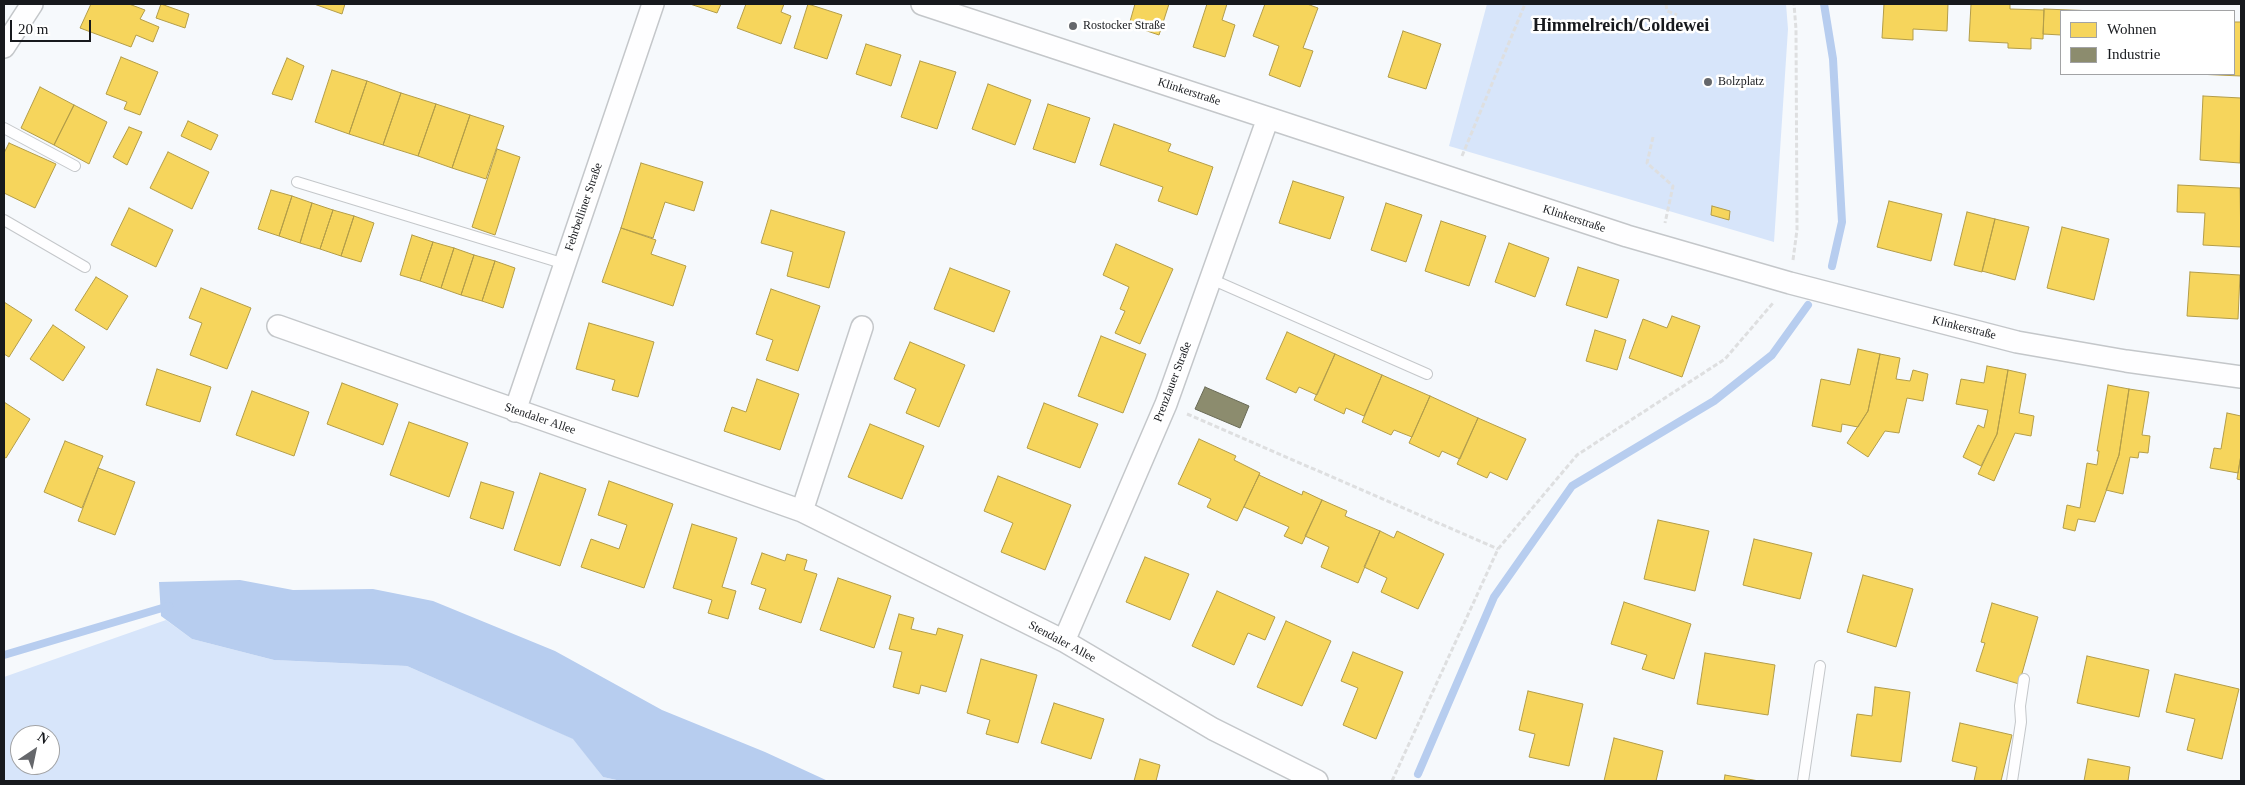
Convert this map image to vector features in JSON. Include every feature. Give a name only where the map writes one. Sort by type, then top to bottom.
[{"type":"street","points":[[4,47],[32,4]]},
{"type":"street","name":"Fehrbelliner Straße","points":[[515,411],[653,4]]},
{"type":"street","name":"Klinkerstraße","points":[[922,4],[956,10],[1452,180],[1660,246],[1790,283],[2018,342],[2126,361],[2241,377]]},
{"type":"street","name":"Prenzlauer Straße","points":[[1064,641],[1166,404],[1268,118]]},
{"type":"street","name":"Stendaler Allee","points":[[278,326],[802,511],[1064,641],[1212,729],[1318,781]]},
{"type":"street","points":[[802,511],[862,327]]},
{"type":"lane","points":[[4,128],[74,166]]},
{"type":"lane","points":[[297,182],[565,264]]},
{"type":"lane","points":[[4,220],[85,267]]},
{"type":"lane","points":[[1211,279],[1426,374]]},
{"type":"lane","points":[[1803,781],[1820,666]]},
{"type":"lane","points":[[2012,781],[2021,722],[2020,706],[2024,679]]},
{"type":"path","points":[[1452,180],[1525,4]]},
{"type":"path","points":[[1666,4],[1667,11],[1678,15]]},
{"type":"path","points":[[1392,781],[1498,549],[1577,455],[1725,359],[1790,283],[1797,230],[1796,38],[1794,4]]},
{"type":"path","points":[[1653,137],[1648,163],[1673,186],[1660,246]]},
{"type":"path","points":[[1166,404],[1498,549]]},
{"type":"shaded area","points":[[1487,4],[1786,4],[1788,29],[1774,242],[1449,146]]},
{"type":"shaded area","points":[[240,580],[293,590],[373,589],[433,601],[555,651],[662,710],[765,752],[828,781],[621,781],[603,777],[573,739],[407,666],[274,660],[192,639],[161,616],[159,582]]},
{"type":"shaded area","points":[[166,620],[192,639],[274,660],[407,666],[574,739],[603,777],[621,781],[4,781],[4,677]]},
{"type":"building: Wohnen","points":[[91,4],[129,4],[145,10],[140,19],[159,27],[153,42],[136,35],[131,47],[80,28]]},
{"type":"building: Wohnen","points":[[161,4],[189,14],[185,28],[156,18]]},
{"type":"building: Wohnen","points":[[314,4],[345,4],[342,14]]},
{"type":"building: Wohnen","points":[[690,4],[721,4],[717,13]]},
{"type":"building: Wohnen","points":[[746,4],[784,4],[781,12],[791,16],[781,44],[737,28]]},
{"type":"building: Wohnen","points":[[808,4],[842,15],[827,59],[794,48]]},
{"type":"building: Wohnen","points":[[1135,4],[1169,4],[1159,35],[1129,25]]},
{"type":"building: Wohnen","points":[[1207,4],[1227,4],[1222,20],[1235,25],[1225,57],[1193,47]]},
{"type":"building: Wohnen","points":[[1265,4],[1307,4],[1318,8],[1303,48],[1313,51],[1300,87],[1269,75],[1279,46],[1253,36]]},
{"type":"building: Wohnen","points":[[1884,4],[1948,4],[1947,31],[1913,29],[1913,40],[1882,38]]},
{"type":"building: Wohnen","points":[[1971,4],[2010,4],[2010,9],[2044,10],[2043,39],[2031,38],[2031,49],[2008,48],[2008,43],[1969,41]]},
{"type":"building: Wohnen","points":[[2044,9],[2070,10],[2060,10],[2060,35],[2043,34]]},
{"type":"building: Wohnen","points":[[2235,22],[2241,22],[2241,76],[2218,75],[2235,75]]},
{"type":"building: Wohnen","points":[[1403,31],[1441,44],[1426,89],[1388,77]]},
{"type":"building: Wohnen","points":[[866,44],[901,55],[891,86],[856,74]]},
{"type":"building: Wohnen","points":[[121,57],[158,72],[140,115],[124,109],[127,102],[106,94]]},
{"type":"building: Wohnen","points":[[287,58],[304,66],[292,100],[272,94]]},
{"type":"building: Wohnen","points":[[920,61],[956,72],[937,129],[901,117]]},
{"type":"building: Wohnen","points":[[332,70],[367,81],[349,134],[315,122]]},
{"type":"building: Wohnen","points":[[367,81],[401,93],[383,145],[349,134]]},
{"type":"building: Wohnen","points":[[988,84],[1031,100],[1015,145],[972,129]]},
{"type":"building: Wohnen","points":[[40,87],[74,105],[54,145],[21,128]]},
{"type":"building: Wohnen","points":[[401,93],[436,104],[418,156],[383,145]]},
{"type":"building: Wohnen","points":[[2203,96],[2241,98],[2240,163],[2200,160]]},
{"type":"building: Wohnen","points":[[436,104],[470,115],[452,168],[418,156]]},
{"type":"building: Wohnen","points":[[1048,104],[1090,118],[1075,163],[1033,149]]},
{"type":"building: Wohnen","points":[[74,105],[107,122],[89,164],[54,145]]},
{"type":"building: Wohnen","points":[[470,115],[504,126],[486,179],[452,168]]},
{"type":"building: Wohnen","points":[[188,121],[218,135],[211,150],[181,136]]},
{"type":"building: Wohnen","points":[[1114,124],[1171,144],[1168,151],[1213,167],[1197,215],[1158,201],[1163,187],[1100,165]]},
{"type":"building: Wohnen","points":[[129,127],[142,132],[127,165],[113,157]]},
{"type":"building: Wohnen","points":[[9,143],[56,164],[35,208],[4,193],[4,153]]},
{"type":"building: Wohnen","points":[[497,149],[520,157],[495,235],[472,227]]},
{"type":"building: Wohnen","points":[[168,152],[209,172],[192,209],[150,188]]},
{"type":"building: Wohnen","points":[[641,163],[703,182],[694,211],[665,202],[653,238],[621,228]]},
{"type":"building: Wohnen","points":[[1293,181],[1344,197],[1330,239],[1279,223]]},
{"type":"building: Wohnen","points":[[2178,185],[2240,188],[2241,247],[2203,245],[2205,213],[2177,212]]},
{"type":"building: Wohnen","points":[[271,190],[292,196],[279,236],[258,229]]},
{"type":"building: Wohnen","points":[[292,196],[312,203],[300,243],[279,236]]},
{"type":"building: Wohnen","points":[[1889,201],[1942,214],[1931,261],[1877,247]]},
{"type":"building: Wohnen","points":[[312,203],[333,210],[320,249],[300,243]]},
{"type":"building: Wohnen","points":[[1386,203],[1422,215],[1406,262],[1371,250]]},
{"type":"building: Wohnen","points":[[1712,206],[1730,211],[1729,220],[1711,215]]},
{"type":"building: Wohnen","points":[[129,208],[173,230],[156,267],[111,245]]},
{"type":"building: Wohnen","points":[[333,210],[354,216],[341,256],[320,249]]},
{"type":"building: Wohnen","points":[[771,210],[845,232],[829,288],[787,276],[793,252],[761,243]]},
{"type":"building: Wohnen","points":[[1967,212],[1995,219],[1982,272],[1954,265]]},
{"type":"building: Wohnen","points":[[354,216],[374,223],[361,262],[341,256]]},
{"type":"building: Wohnen","points":[[1995,219],[2029,227],[2015,280],[1982,271]]},
{"type":"building: Wohnen","points":[[1441,221],[1486,236],[1469,286],[1425,271]]},
{"type":"building: Wohnen","points":[[2062,227],[2109,239],[2094,300],[2047,288]]},
{"type":"building: Wohnen","points":[[621,228],[656,240],[651,254],[686,266],[673,306],[602,282]]},
{"type":"building: Wohnen","points":[[412,235],[433,242],[420,281],[400,275]]},
{"type":"building: Wohnen","points":[[433,242],[454,248],[441,288],[420,281]]},
{"type":"building: Wohnen","points":[[1509,243],[1549,258],[1535,297],[1495,282]]},
{"type":"building: Wohnen","points":[[1116,244],[1173,269],[1140,344],[1115,333],[1125,311],[1120,309],[1129,287],[1103,275]]},
{"type":"building: Wohnen","points":[[454,248],[474,255],[461,295],[441,288]]},
{"type":"building: Wohnen","points":[[474,255],[495,261],[482,301],[461,295]]},
{"type":"building: Wohnen","points":[[495,261],[515,268],[503,308],[482,301]]},
{"type":"building: Wohnen","points":[[1578,267],[1619,280],[1607,318],[1566,305]]},
{"type":"building: Wohnen","points":[[950,268],[1010,291],[994,332],[934,309]]},
{"type":"building: Wohnen","points":[[2190,272],[2240,275],[2238,319],[2187,316]]},
{"type":"building: Wohnen","points":[[96,277],[128,296],[107,330],[75,310]]},
{"type":"building: Wohnen","points":[[201,288],[251,308],[227,369],[190,355],[202,323],[189,318]]},
{"type":"building: Wohnen","points":[[771,289],[820,306],[798,371],[766,360],[773,340],[756,334]]},
{"type":"building: Wohnen","points":[[4,302],[32,320],[9,357],[4,354]]},
{"type":"building: Wohnen","points":[[1672,316],[1700,326],[1682,377],[1629,358],[1643,319],[1667,328]]},
{"type":"building: Wohnen","points":[[589,323],[654,342],[638,397],[612,390],[615,380],[576,369]]},
{"type":"building: Wohnen","points":[[53,325],[85,347],[63,381],[30,359]]},
{"type":"building: Wohnen","points":[[1595,330],[1626,340],[1617,370],[1586,361]]},
{"type":"building: Wohnen","points":[[1287,332],[1335,354],[1317,395],[1299,387],[1296,393],[1266,379]]},
{"type":"building: Wohnen","points":[[1101,336],[1146,354],[1123,413],[1078,396]]},
{"type":"building: Wohnen","points":[[910,342],[965,365],[939,427],[906,413],[916,389],[894,379]]},
{"type":"building: Wohnen","points":[[1858,349],[1880,354],[1868,411],[1858,427],[1842,424],[1841,432],[1812,426],[1821,379],[1850,385]]},
{"type":"building: Wohnen","points":[[1335,354],[1382,375],[1364,416],[1346,408],[1344,414],[1314,400]]},
{"type":"building: Wohnen","points":[[1880,354],[1900,358],[1896,379],[1910,381],[1913,370],[1928,374],[1923,401],[1907,398],[1899,433],[1885,431],[1868,457],[1847,443],[1868,411]]},
{"type":"building: Wohnen","points":[[1987,366],[2008,370],[1997,434],[1981,466],[1963,457],[1978,425],[1984,428],[1988,410],[1956,404],[1961,379],[1984,383]]},
{"type":"building: Wohnen","points":[[157,369],[211,387],[200,422],[146,405]]},
{"type":"building: Wohnen","points":[[2008,370],[2026,374],[2019,413],[2034,416],[2031,436],[2015,433],[1994,481],[1978,474],[1997,434]]},
{"type":"building: Wohnen","points":[[1382,375],[1430,396],[1412,437],[1394,430],[1391,435],[1362,422]]},
{"type":"building: Wohnen","points":[[757,379],[799,394],[780,450],[724,431],[732,407],[746,412]]},
{"type":"building: Wohnen","points":[[342,383],[398,404],[383,445],[327,424]]},
{"type":"building: Wohnen","points":[[2108,385],[2129,389],[2119,455],[2095,522],[2078,519],[2075,531],[2063,528],[2067,505],[2080,508],[2087,463],[2097,465],[2099,451],[2097,451]]},
{"type":"building: Wohnen","points":[[2129,389],[2149,392],[2142,435],[2150,436],[2148,453],[2139,452],[2138,458],[2130,457],[2123,494],[2106,490],[2119,455]]},
{"type":"building: Wohnen","points":[[252,391],[309,412],[294,456],[236,435]]},
{"type":"building: Wohnen","points":[[1430,396],[1478,418],[1460,459],[1442,451],[1439,457],[1409,443]]},
{"type":"building: Wohnen","points":[[4,402],[30,419],[6,458],[4,457]]},
{"type":"building: Wohnen","points":[[1044,403],[1098,424],[1080,468],[1027,448]]},
{"type":"building: Wohnen","points":[[2227,413],[2241,416],[2241,455],[2238,473],[2210,468],[2214,448],[2221,449]]},
{"type":"building: Wohnen","points":[[1478,418],[1526,439],[1507,480],[1490,472],[1487,478],[1457,464]]},
{"type":"building: Wohnen","points":[[409,422],[468,443],[449,497],[390,475]]},
{"type":"building: Wohnen","points":[[870,424],[924,446],[902,499],[848,477]]},
{"type":"building: Wohnen","points":[[1199,439],[1236,456],[1234,460],[1260,473],[1237,521],[1207,507],[1211,499],[1178,484]]},
{"type":"building: Wohnen","points":[[65,441],[103,456],[82,508],[44,492]]},
{"type":"building: Wohnen","points":[[2241,455],[2241,480],[2237,479]]},
{"type":"building: Wohnen","points":[[98,468],[135,482],[115,535],[78,521]]},
{"type":"building: Wohnen","points":[[540,473],[586,489],[560,566],[514,550]]},
{"type":"building: Wohnen","points":[[1259,475],[1302,495],[1303,491],[1322,500],[1302,544],[1284,536],[1289,527],[1244,507]]},
{"type":"building: Wohnen","points":[[998,476],[1071,505],[1045,570],[1001,552],[1013,523],[984,511]]},
{"type":"building: Wohnen","points":[[609,481],[673,504],[644,588],[581,567],[591,539],[619,549],[627,525],[598,515]]},
{"type":"building: Wohnen","points":[[481,482],[514,492],[503,529],[470,518]]},
{"type":"building: Wohnen","points":[[1322,500],[1347,511],[1345,516],[1380,531],[1358,583],[1321,567],[1329,547],[1305,536]]},
{"type":"building: Wohnen","points":[[1658,520],[1709,531],[1695,591],[1644,579]]},
{"type":"building: Wohnen","points":[[692,524],[737,538],[722,587],[736,591],[728,619],[708,613],[712,600],[673,588]]},
{"type":"building: Wohnen","points":[[1380,531],[1394,538],[1397,531],[1444,554],[1418,609],[1381,592],[1387,578],[1364,567]]},
{"type":"building: Wohnen","points":[[1754,539],[1812,553],[1800,599],[1743,585]]},
{"type":"building: Wohnen","points":[[762,553],[785,561],[787,554],[807,560],[804,570],[817,574],[801,623],[759,609],[766,589],[751,584]]},
{"type":"building: Wohnen","points":[[1145,557],[1189,574],[1170,620],[1126,602]]},
{"type":"building: Wohnen","points":[[1863,575],[1913,589],[1896,647],[1847,632]]},
{"type":"building: Wohnen","points":[[838,578],[891,596],[874,648],[820,630]]},
{"type":"building: Wohnen","points":[[1217,591],[1275,617],[1265,640],[1248,633],[1234,665],[1192,646]]},
{"type":"building: Wohnen","points":[[1624,602],[1691,624],[1674,679],[1642,669],[1647,655],[1611,644]]},
{"type":"building: Wohnen","points":[[1992,603],[2038,617],[2019,684],[1976,671],[1985,643],[1981,642]]},
{"type":"building: Wohnen","points":[[899,614],[914,618],[911,629],[936,635],[938,628],[963,635],[946,692],[921,685],[919,694],[893,687],[902,652],[889,649]]},
{"type":"building: Wohnen","points":[[1286,621],[1331,641],[1302,706],[1257,687]]},
{"type":"building: Wohnen","points":[[1353,652],[1403,672],[1376,739],[1343,725],[1358,688],[1341,681]]},
{"type":"building: Wohnen","points":[[1705,653],[1775,665],[1768,715],[1697,704]]},
{"type":"building: Wohnen","points":[[2087,656],[2149,670],[2139,717],[2077,703]]},
{"type":"building: Wohnen","points":[[981,659],[1037,675],[1018,743],[986,734],[990,720],[967,713]]},
{"type":"building: Wohnen","points":[[2175,674],[2239,689],[2222,759],[2187,750],[2195,719],[2166,712]]},
{"type":"building: Wohnen","points":[[1875,687],[1910,692],[1901,762],[1851,756],[1857,714],[1872,716]]},
{"type":"building: Wohnen","points":[[1528,691],[1583,704],[1569,766],[1529,757],[1535,734],[1519,730]]},
{"type":"building: Wohnen","points":[[1054,703],[1104,719],[1091,759],[1041,743]]},
{"type":"building: Wohnen","points":[[1960,723],[2012,735],[2001,781],[1974,781],[1977,767],[1952,761]]},
{"type":"building: Wohnen","points":[[1614,738],[1663,751],[1656,781],[1604,781]]},
{"type":"building: Wohnen","points":[[1140,759],[1160,765],[1156,781],[1134,781]]},
{"type":"building: Wohnen","points":[[2088,759],[2130,767],[2128,781],[2084,781]]},
{"type":"building: Wohnen","points":[[1725,775],[1759,781],[1724,781]]},
{"type":"building: Industrie","points":[[1205,387],[1249,406],[1240,428],[1195,409]]},
{"type":"waterway","points":[[1824,4],[1833,59],[1842,222],[1832,266]]},
{"type":"waterway","points":[[1418,774],[1494,597],[1572,486],[1714,401],[1772,355],[1808,305]]},
{"type":"waterway","points":[[4,655],[169,606]]},
{"type":"place","name":"Rostocker Straße","points":[[1073,26]]},
{"type":"place","name":"Bolzplatz","points":[[1708,82]]},
{"type":"district","name":"Himmelreich/Coldewei","points":[[1621,26]]}]
